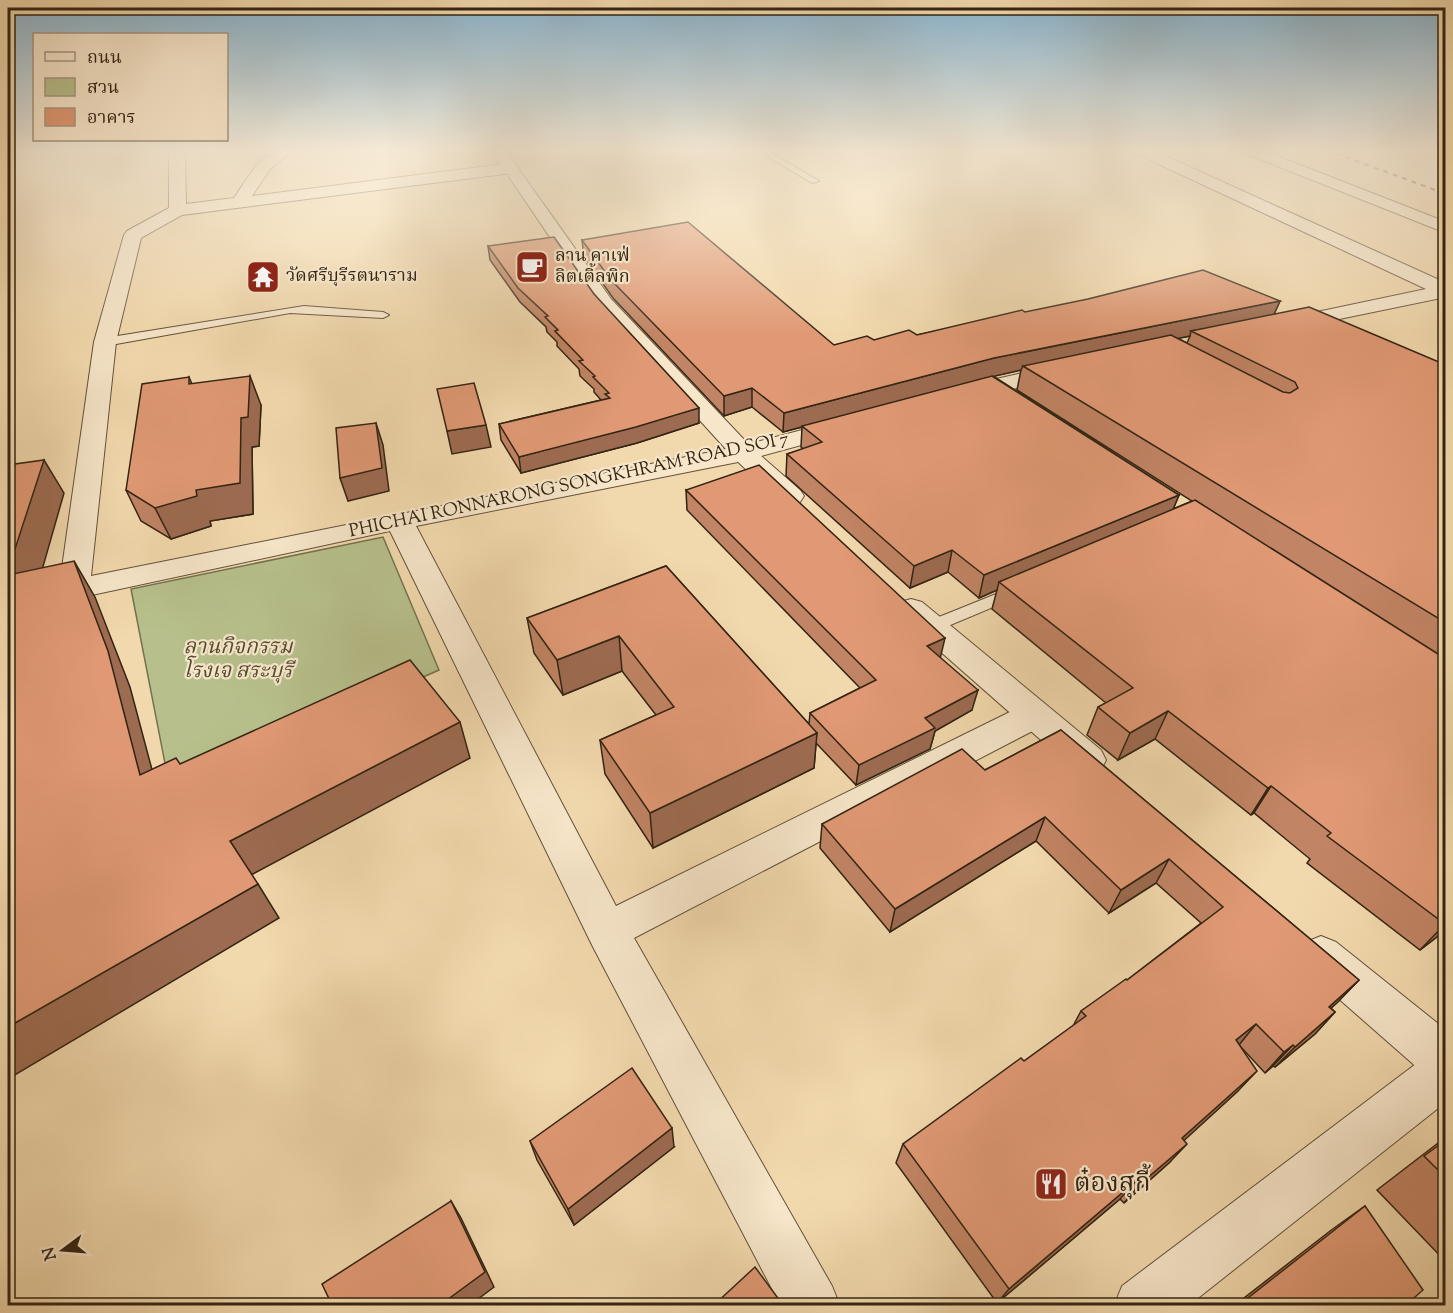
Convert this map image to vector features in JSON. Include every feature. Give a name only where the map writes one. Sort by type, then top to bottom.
[{"type":"street","points":[[74,590],[105,342],[133,236],[176,211]]},
{"type":"street","points":[[541,211],[604,303],[743,453],[811,516]]},
{"type":"street","points":[[1273,211],[1445,291]]},
{"type":"street","points":[[1404,211],[1446,228]]},
{"type":"street","points":[[1263,329],[1445,291]]},
{"type":"street","points":[[1308,319],[1340,334]]},
{"type":"street","points":[[934,401],[991,386],[1082,367]]},
{"type":"street","points":[[991,386],[1021,405]]},
{"type":"street","name":"PHICHAI RONNARONG SONGKHRAM ROAD SOI 7","points":[[8,603],[399,521],[743,453],[867,419]]},
{"type":"street","points":[[399,521],[607,931],[812,1305]]},
{"type":"street","points":[[887,588],[1107,776]]},
{"type":"street","points":[[607,931],[1034,715]]},
{"type":"street","points":[[1299,938],[1446,1061]]},
{"type":"street","points":[[1142,1305],[1446,1071]]},
{"type":"lane","points":[[105,342],[290,310],[382,315]]},
{"type":"lane","points":[[930,627],[1028,585]]},
{"type":"green space","name":"ลานกิจกรรม โรงเจ สระบุรี","points":[[383,537],[439,670],[170,789],[131,589]]},
{"type":"building","points":[[688,222],[834,345],[867,336],[874,340],[909,330],[917,335],[1022,310],[1025,312],[1088,299],[1203,270],[1280,301],[994,358],[784,413],[752,388],[724,396],[611,280],[582,240]]},
{"type":"building","points":[[554,237],[594,294],[699,408],[519,457],[499,424],[610,398],[605,394],[609,393],[593,377],[595,376],[579,361],[583,360],[555,331],[558,330],[545,317],[548,316],[518,288],[488,246]]},
{"type":"building","points":[[1309,307],[1446,365],[1446,623],[1023,366],[1171,335],[1283,392],[1290,393],[1298,388],[1295,382],[1191,331]]},
{"type":"building","points":[[250,376],[248,417],[241,418],[240,483],[196,490],[197,496],[155,508],[126,490],[142,384],[189,377],[189,384]]},
{"type":"building","points":[[992,376],[1179,495],[984,575],[952,550],[914,566],[787,454],[822,442],[802,426]]},
{"type":"building","points":[[474,383],[486,425],[447,431],[437,389]]},
{"type":"building","points":[[376,423],[382,468],[340,478],[336,428]]},
{"type":"building","points":[[44,460],[15,549],[8,551],[8,465]]},
{"type":"building","points":[[759,465],[945,638],[927,646],[978,690],[925,718],[935,728],[859,765],[810,713],[876,680],[686,490]]},
{"type":"building","points":[[1195,500],[1446,659],[1445,924],[1327,836],[1331,833],[1271,786],[1268,788],[1168,711],[1130,733],[1098,707],[1133,688],[999,582]]},
{"type":"building","points":[[74,561],[108,651],[140,775],[176,758],[180,764],[410,660],[460,722],[230,841],[258,884],[8,1027],[8,575]]},
{"type":"building","points":[[666,566],[817,733],[650,813],[600,740],[674,707],[619,636],[557,660],[527,618]]},
{"type":"building","points":[[1061,730],[1359,980],[1329,1007],[1335,1012],[1295,1047],[1293,1045],[1284,1052],[1256,1024],[1236,1040],[1257,1071],[1182,1138],[1187,1144],[1139,1185],[1136,1181],[1009,1289],[903,1144],[1021,1058],[1024,1061],[1086,1016],[1081,1011],[1127,980],[1223,907],[1169,859],[1121,890],[1045,817],[895,909],[822,824],[962,749],[985,770]]},
{"type":"building","points":[[632,1068],[672,1128],[568,1209],[530,1141]]},
{"type":"building","points":[[1446,1140],[1446,1178],[1424,1156]]},
{"type":"building","points":[[451,1201],[485,1272],[440,1305],[332,1305],[322,1284]]},
{"type":"building","points":[[1365,1206],[1423,1290],[1406,1305],[1239,1305]]},
{"type":"building","points":[[755,1267],[783,1305],[714,1305]]},
{"type":"place","name":"ลาน คาเฟ่ ลิตเติ้ลพิก","points":[[532,267]]},
{"type":"place","name":"วัดศรีบุรีรตนาราม","points":[[263,277]]},
{"type":"place","name":"ต๋องสุกี้","points":[[1051,1184]]}]
